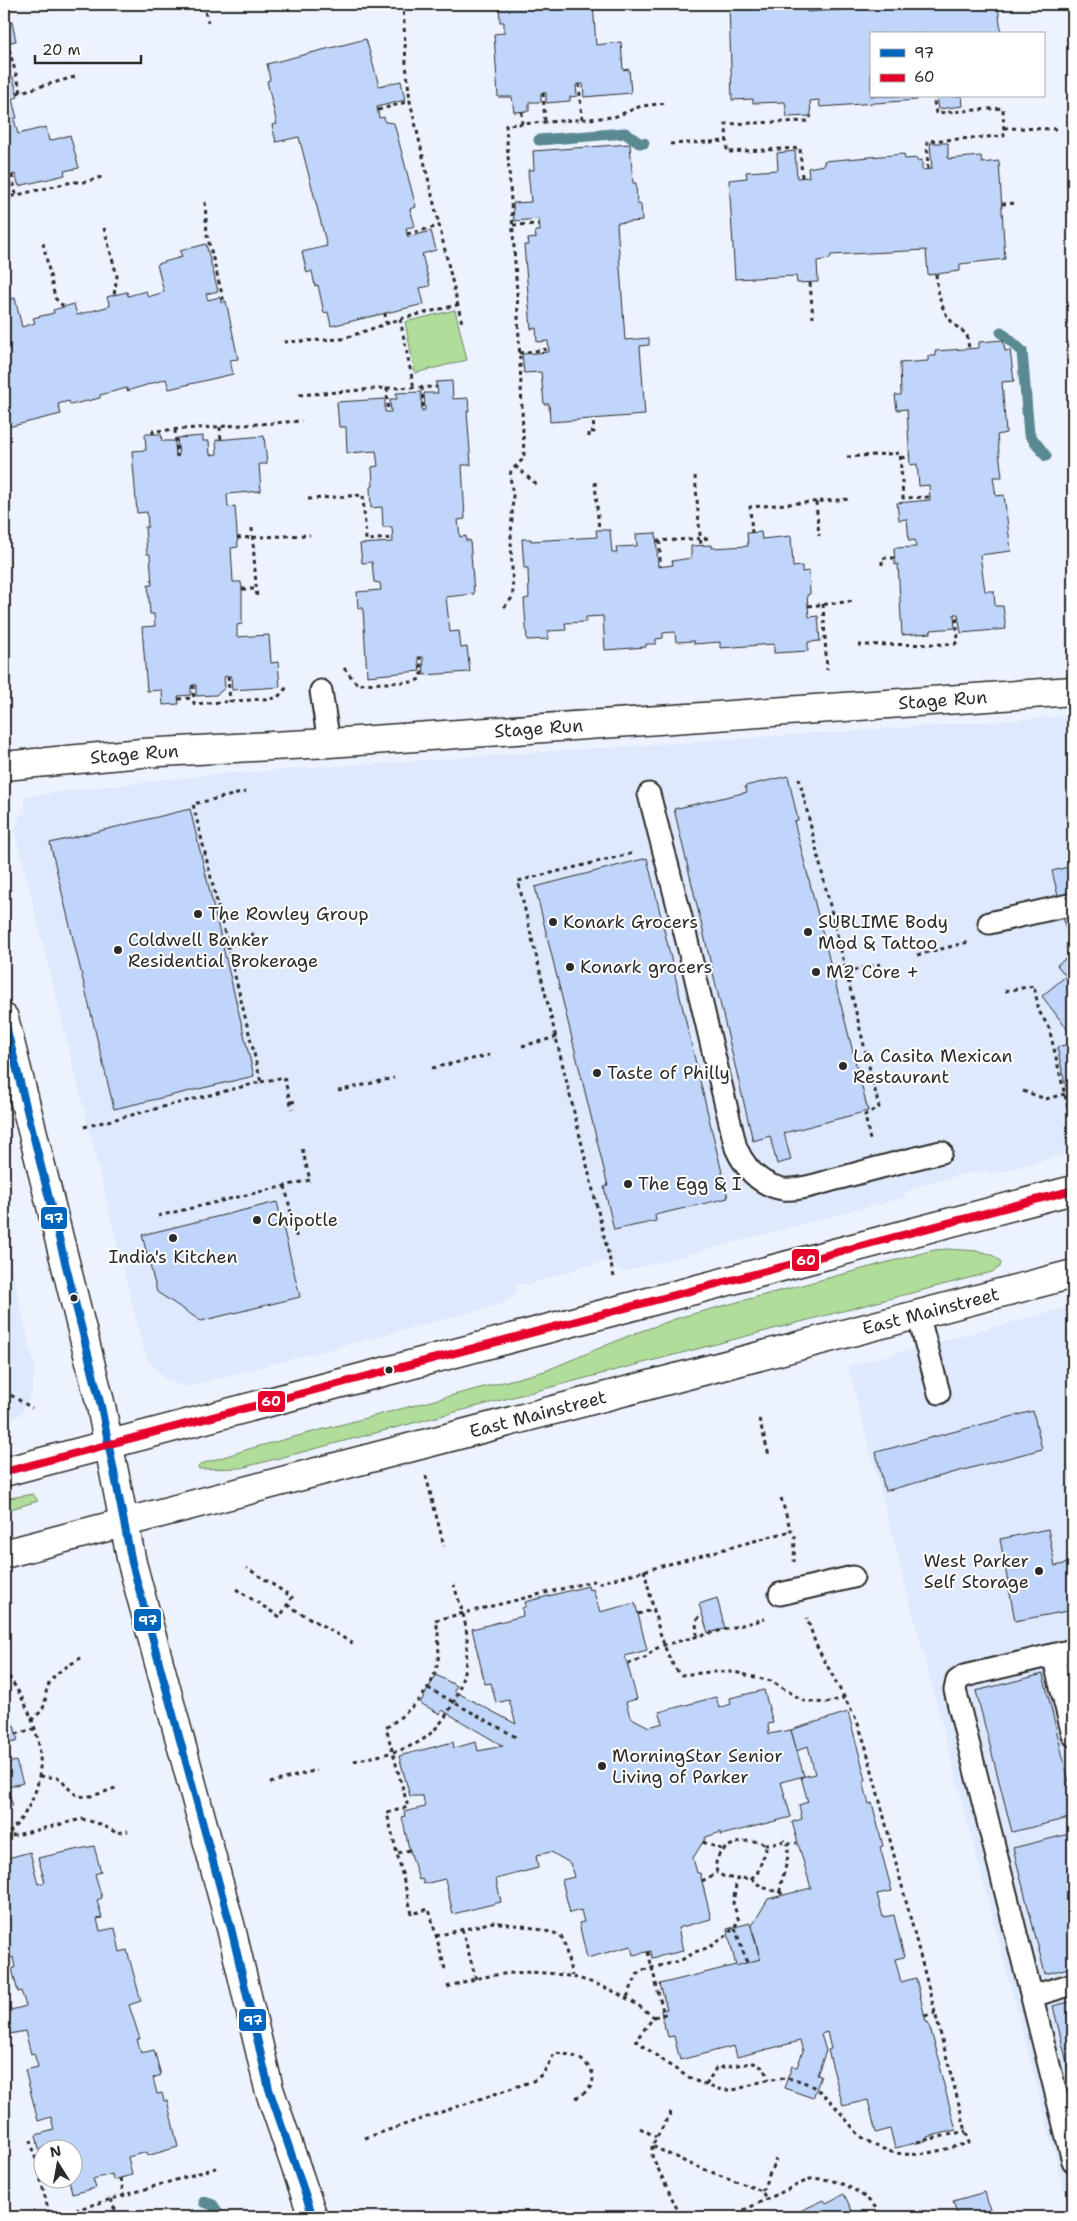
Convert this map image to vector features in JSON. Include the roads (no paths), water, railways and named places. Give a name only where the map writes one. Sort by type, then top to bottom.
[{"type":"street","name":"Stage Run","points":[[4,766],[142,753],[329,743],[1073,691]]},
{"type":"street","points":[[4,1018],[109,1443],[132,1563],[231,1928],[269,2089],[313,2217]]},
{"type":"street","points":[[4,1472],[1073,1190]]},
{"type":"street","name":"East Mainstreet","points":[[4,1554],[1073,1274]]},
{"type":"lane","points":[[321,691],[329,743]]},
{"type":"lane","points":[[648,794],[663,846],[736,1148],[742,1161],[751,1172],[762,1181],[784,1189],[816,1184],[941,1152]]},
{"type":"lane","points":[[989,923],[1073,904]]},
{"type":"lane","points":[[918,1314],[939,1392]]},
{"type":"lane","points":[[780,1594],[853,1577]]},
{"type":"lane","points":[[1073,1735],[1063,1652],[964,1676],[957,1681],[954,1690],[1073,2161]]},
{"type":"lane","points":[[1032,1996],[1073,1984]]},
{"type":"waterway","points":[[539,140],[625,133],[639,143],[644,143]]},
{"type":"waterway","points":[[1001,332],[1022,351],[1029,434],[1046,456]]},
{"type":"waterway","points":[[204,2202],[213,2205],[220,2217]]},
{"type":"place","name":"The Rowley Group","points":[[198,914]]},
{"type":"place","name":"Konark Grocers","points":[[553,922]]},
{"type":"place","name":"SUBLIME Body Mod & Tattoo","points":[[808,932]]},
{"type":"place","name":"Coldwell Banker Residential Brokerage","points":[[118,950]]},
{"type":"place","name":"Konark grocers","points":[[570,967]]},
{"type":"place","name":"M2 Core +","points":[[816,972]]},
{"type":"place","name":"La Casita Mexican Restaurant","points":[[843,1066]]},
{"type":"place","name":"Taste of Philly","points":[[597,1073]]},
{"type":"place","name":"The Egg & I","points":[[628,1184]]},
{"type":"place","name":"Chipotle","points":[[257,1220]]},
{"type":"place","name":"India's Kitchen","points":[[173,1238]]},
{"type":"place","name":"West Parker Self Storage","points":[[1039,1571]]},
{"type":"place","name":"MorningStar Senior Living of Parker","points":[[602,1766]]}]
